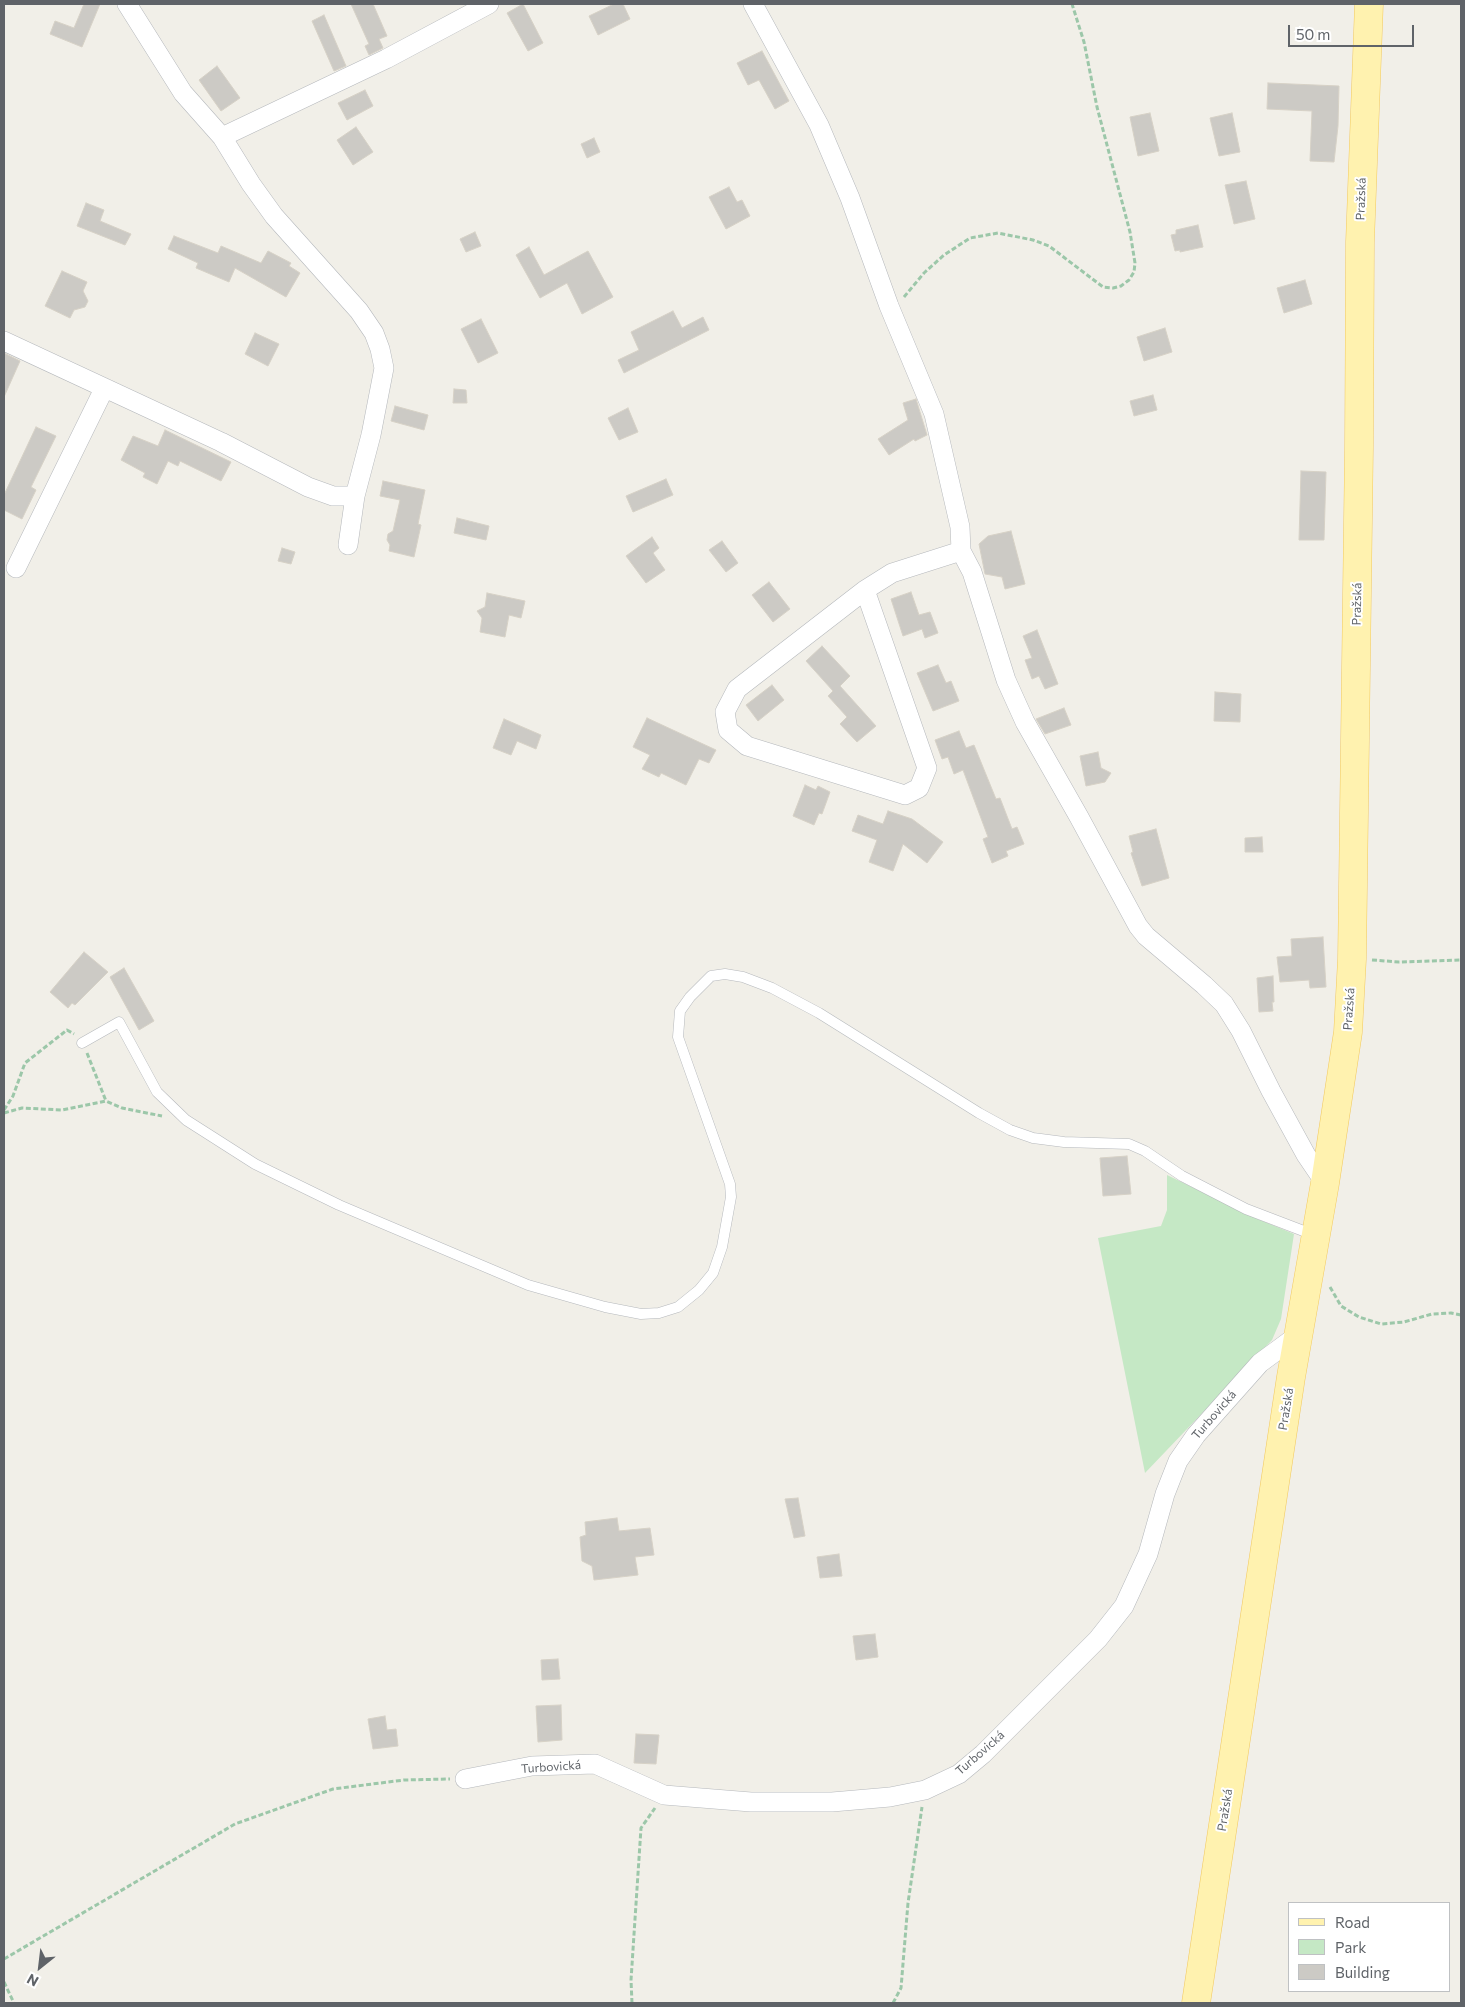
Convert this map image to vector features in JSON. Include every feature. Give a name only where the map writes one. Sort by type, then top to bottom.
[{"type":"main road","name":"Pražská","points":[[1196,2003],[1298,1335],[1325,1183],[1348,1032],[1352,958],[1360,242],[1369,4]]},
{"type":"street","points":[[127,4],[183,93],[222,137],[251,184],[274,216],[360,311],[374,333],[384,368],[371,435],[355,496],[348,545]]},
{"type":"street","points":[[222,137],[386,59],[489,4]]},
{"type":"street","points":[[753,4],[819,125],[850,198],[889,306],[934,414],[960,527],[961,551],[972,572],[1006,680],[1025,722],[1079,816],[1132,917],[1146,936],[1204,984],[1224,1004],[1241,1031],[1306,1155],[1325,1183]]},
{"type":"street","points":[[4,341],[221,442],[308,487],[333,496],[355,496]]},
{"type":"street","points":[[16,568],[104,389]]},
{"type":"street","points":[[865,590],[927,768],[919,788],[905,795],[747,746],[728,730],[725,712],[737,689],[865,590],[892,573],[961,551]]},
{"type":"street","name":"Turbovická","points":[[465,1779],[532,1766],[595,1764],[664,1795],[750,1802],[832,1802],[890,1797],[925,1790],[959,1774],[983,1754],[1098,1639],[1124,1606],[1148,1554],[1178,1461],[1196,1435],[1260,1363],[1298,1335]]},
{"type":"lane","points":[[82,1043],[119,1022],[157,1092],[186,1120],[255,1164],[331,1201],[528,1285],[605,1307],[641,1314],[659,1313],[678,1307],[699,1290],[713,1273],[722,1247],[731,1197],[730,1184],[678,1037],[680,1012],[690,997],[711,976],[725,974],[743,977],[772,988],[819,1013],[979,1113],[1010,1130],[1034,1138],[1064,1142],[1129,1144],[1145,1151],[1182,1176],[1246,1209],[1316,1236]]},
{"type":"path","points":[[889,306],[905,297],[924,273],[944,255],[970,238],[998,233],[1033,240],[1049,246],[1103,287],[1113,288],[1121,286],[1129,280],[1134,272],[1135,263],[1130,232],[1097,107],[1084,42],[1072,4]]},
{"type":"path","points":[[1352,958],[1399,962],[1461,960]]},
{"type":"path","points":[[4,1111],[13,1096],[25,1063],[67,1030],[82,1043],[106,1101]]},
{"type":"path","points":[[4,1111],[22,1108],[62,1110],[106,1101],[122,1108],[186,1120]]},
{"type":"path","points":[[1328,1281],[1330,1290],[1341,1306],[1359,1318],[1381,1324],[1404,1322],[1432,1314],[1451,1313],[1461,1315]]},
{"type":"path","points":[[4,1959],[235,1824],[333,1789],[404,1780],[465,1779]]},
{"type":"path","points":[[893,2003],[901,1988],[908,1903],[925,1790]]},
{"type":"path","points":[[632,2003],[641,1828],[664,1795]]},
{"type":"path","points":[[4,1982],[14,2003]]},
{"type":"green space","points":[[1167,1175],[1258,1219],[1294,1234],[1281,1319],[1272,1340],[1145,1473],[1098,1238],[1161,1226],[1167,1210]]},
{"type":"building","points":[[84,4],[100,4],[82,47],[50,34],[55,21],[74,28]]},
{"type":"building","points":[[351,4],[373,4],[387,36],[379,39],[383,48],[369,55],[365,46],[369,44]]},
{"type":"building","points":[[523,4],[543,43],[528,51],[507,13]]},
{"type":"building","points":[[614,4],[623,4],[630,19],[598,35],[589,16]]},
{"type":"building","points":[[324,15],[346,66],[334,71],[312,21]]},
{"type":"building","points":[[762,51],[789,101],[775,109],[759,80],[748,85],[737,63]]},
{"type":"building","points":[[217,66],[240,98],[221,111],[199,80]]},
{"type":"building","points":[[1268,83],[1339,86],[1338,126],[1334,162],[1310,161],[1312,111],[1267,109]]},
{"type":"building","points":[[365,90],[373,106],[347,120],[338,103]]},
{"type":"building","points":[[1150,113],[1159,151],[1138,156],[1130,117]]},
{"type":"building","points":[[1232,113],[1240,152],[1219,156],[1210,118]]},
{"type":"building","points":[[356,127],[373,152],[353,165],[337,140]]},
{"type":"building","points":[[594,138],[600,152],[587,158],[581,144]]},
{"type":"building","points":[[1246,181],[1255,219],[1234,224],[1225,185]]},
{"type":"building","points":[[729,187],[737,202],[742,200],[750,216],[726,229],[709,197]]},
{"type":"building","points":[[86,203],[104,210],[100,221],[131,234],[125,245],[77,226]]},
{"type":"building","points":[[1198,225],[1203,247],[1180,252],[1180,250],[1175,251],[1171,235],[1176,234],[1176,230]]},
{"type":"building","points":[[475,232],[481,246],[466,252],[460,239]]},
{"type":"building","points":[[174,236],[218,253],[221,246],[261,263],[268,251],[291,263],[289,266],[300,273],[286,297],[235,268],[229,282],[196,268],[198,263],[168,249]]},
{"type":"building","points":[[529,247],[544,275],[588,251],[613,297],[582,314],[567,283],[540,298],[516,255]]},
{"type":"building","points":[[62,271],[87,282],[83,291],[88,301],[85,307],[74,310],[70,318],[45,306]]},
{"type":"building","points":[[1305,280],[1312,304],[1284,313],[1277,288]]},
{"type":"building","points":[[673,311],[682,328],[703,317],[709,330],[624,373],[618,360],[639,350],[631,332]]},
{"type":"building","points":[[481,319],[498,353],[478,363],[461,329]]},
{"type":"building","points":[[1165,328],[1172,352],[1144,361],[1137,337]]},
{"type":"building","points":[[255,333],[279,344],[268,366],[245,354]]},
{"type":"building","points":[[4,353],[20,361],[4,397]]},
{"type":"building","points":[[454,389],[466,390],[467,403],[453,403]]},
{"type":"building","points":[[1153,395],[1157,410],[1134,416],[1130,401]]},
{"type":"building","points":[[916,399],[927,435],[915,441],[914,439],[889,455],[878,439],[908,420],[903,403]]},
{"type":"building","points":[[395,406],[428,415],[424,430],[391,421]]},
{"type":"building","points":[[628,408],[638,432],[619,440],[608,418]]},
{"type":"building","points":[[36,427],[56,436],[31,487],[36,490],[22,519],[4,510],[4,495]]},
{"type":"building","points":[[165,430],[231,462],[221,481],[180,461],[178,466],[168,461],[157,484],[143,477],[145,473],[121,460],[133,436],[158,446]]},
{"type":"building","points":[[1301,471],[1326,472],[1324,540],[1299,540]]},
{"type":"building","points":[[666,479],[673,495],[633,512],[626,496]]},
{"type":"building","points":[[383,481],[425,490],[418,524],[421,525],[414,557],[389,551],[388,534],[393,531],[400,500],[380,496]]},
{"type":"building","points":[[457,518],[489,526],[486,540],[454,533]]},
{"type":"building","points":[[1011,531],[1025,584],[1005,589],[1002,577],[985,574],[979,544],[988,536]]},
{"type":"building","points":[[652,537],[659,548],[653,553],[665,570],[646,583],[626,556]]},
{"type":"building","points":[[722,541],[738,563],[726,572],[709,550]]},
{"type":"building","points":[[282,548],[295,552],[291,564],[278,561]]},
{"type":"building","points":[[769,582],[790,609],[773,622],[752,595]]},
{"type":"building","points":[[911,592],[919,615],[930,612],[938,633],[925,638],[922,629],[903,636],[891,599]]},
{"type":"building","points":[[487,593],[525,601],[521,618],[509,615],[505,637],[480,632],[482,618],[477,611],[485,607]]},
{"type":"building","points":[[1037,630],[1058,684],[1045,689],[1039,676],[1032,679],[1025,660],[1032,658],[1023,636]]},
{"type":"building","points":[[822,646],[850,676],[840,686],[876,726],[857,742],[840,724],[847,717],[828,696],[833,691],[806,661]]},
{"type":"building","points":[[938,665],[946,683],[951,681],[959,701],[933,711],[917,673]]},
{"type":"building","points":[[772,685],[784,700],[758,721],[746,705]]},
{"type":"building","points":[[1215,692],[1241,694],[1240,722],[1214,721]]},
{"type":"building","points":[[1064,708],[1071,725],[1045,734],[1036,719]]},
{"type":"building","points":[[647,718],[716,750],[709,763],[699,759],[686,785],[661,773],[659,777],[642,769],[650,755],[633,747]]},
{"type":"building","points":[[504,719],[541,735],[536,749],[517,741],[511,755],[493,748]]},
{"type":"building","points":[[959,731],[966,748],[974,745],[996,799],[1000,798],[1012,829],[1017,827],[1024,844],[1006,851],[1008,856],[992,863],[983,839],[988,837],[963,770],[954,774],[948,757],[942,759],[935,740]]},
{"type":"building","points":[[1098,752],[1101,768],[1111,773],[1105,782],[1086,786],[1080,756]]},
{"type":"building","points":[[805,785],[816,790],[818,786],[830,792],[822,814],[819,813],[814,825],[793,816]]},
{"type":"building","points":[[888,811],[912,819],[943,842],[927,863],[903,844],[893,871],[869,862],[877,840],[852,831],[858,815],[883,824]]},
{"type":"building","points":[[1156,829],[1169,878],[1142,886],[1131,853],[1133,852],[1129,836]]},
{"type":"building","points":[[1262,837],[1263,852],[1245,852],[1245,838]]},
{"type":"building","points":[[1323,937],[1326,987],[1310,988],[1309,980],[1280,982],[1277,957],[1292,956],[1291,939]]},
{"type":"building","points":[[84,952],[108,972],[75,1005],[72,1003],[68,1008],[50,992]]},
{"type":"building","points":[[124,968],[154,1021],[139,1030],[110,977]]},
{"type":"building","points":[[1273,976],[1273,1011],[1259,1012],[1257,978]]},
{"type":"building","points":[[1127,1156],[1131,1194],[1103,1196],[1100,1158]]},
{"type":"building","points":[[798,1498],[805,1536],[794,1538],[785,1499]]},
{"type":"building","points":[[617,1518],[619,1531],[650,1528],[654,1555],[635,1557],[638,1575],[594,1580],[592,1566],[582,1561],[580,1537],[586,1535],[585,1522]]},
{"type":"building","points":[[839,1554],[842,1576],[820,1578],[817,1557]]},
{"type":"building","points":[[875,1634],[878,1657],[856,1660],[853,1636]]},
{"type":"building","points":[[558,1659],[560,1679],[542,1680],[541,1660]]},
{"type":"building","points":[[561,1705],[562,1740],[538,1742],[536,1706]]},
{"type":"building","points":[[385,1716],[387,1730],[396,1729],[398,1746],[373,1749],[368,1719]]},
{"type":"building","points":[[636,1734],[659,1735],[656,1764],[634,1763]]}]
